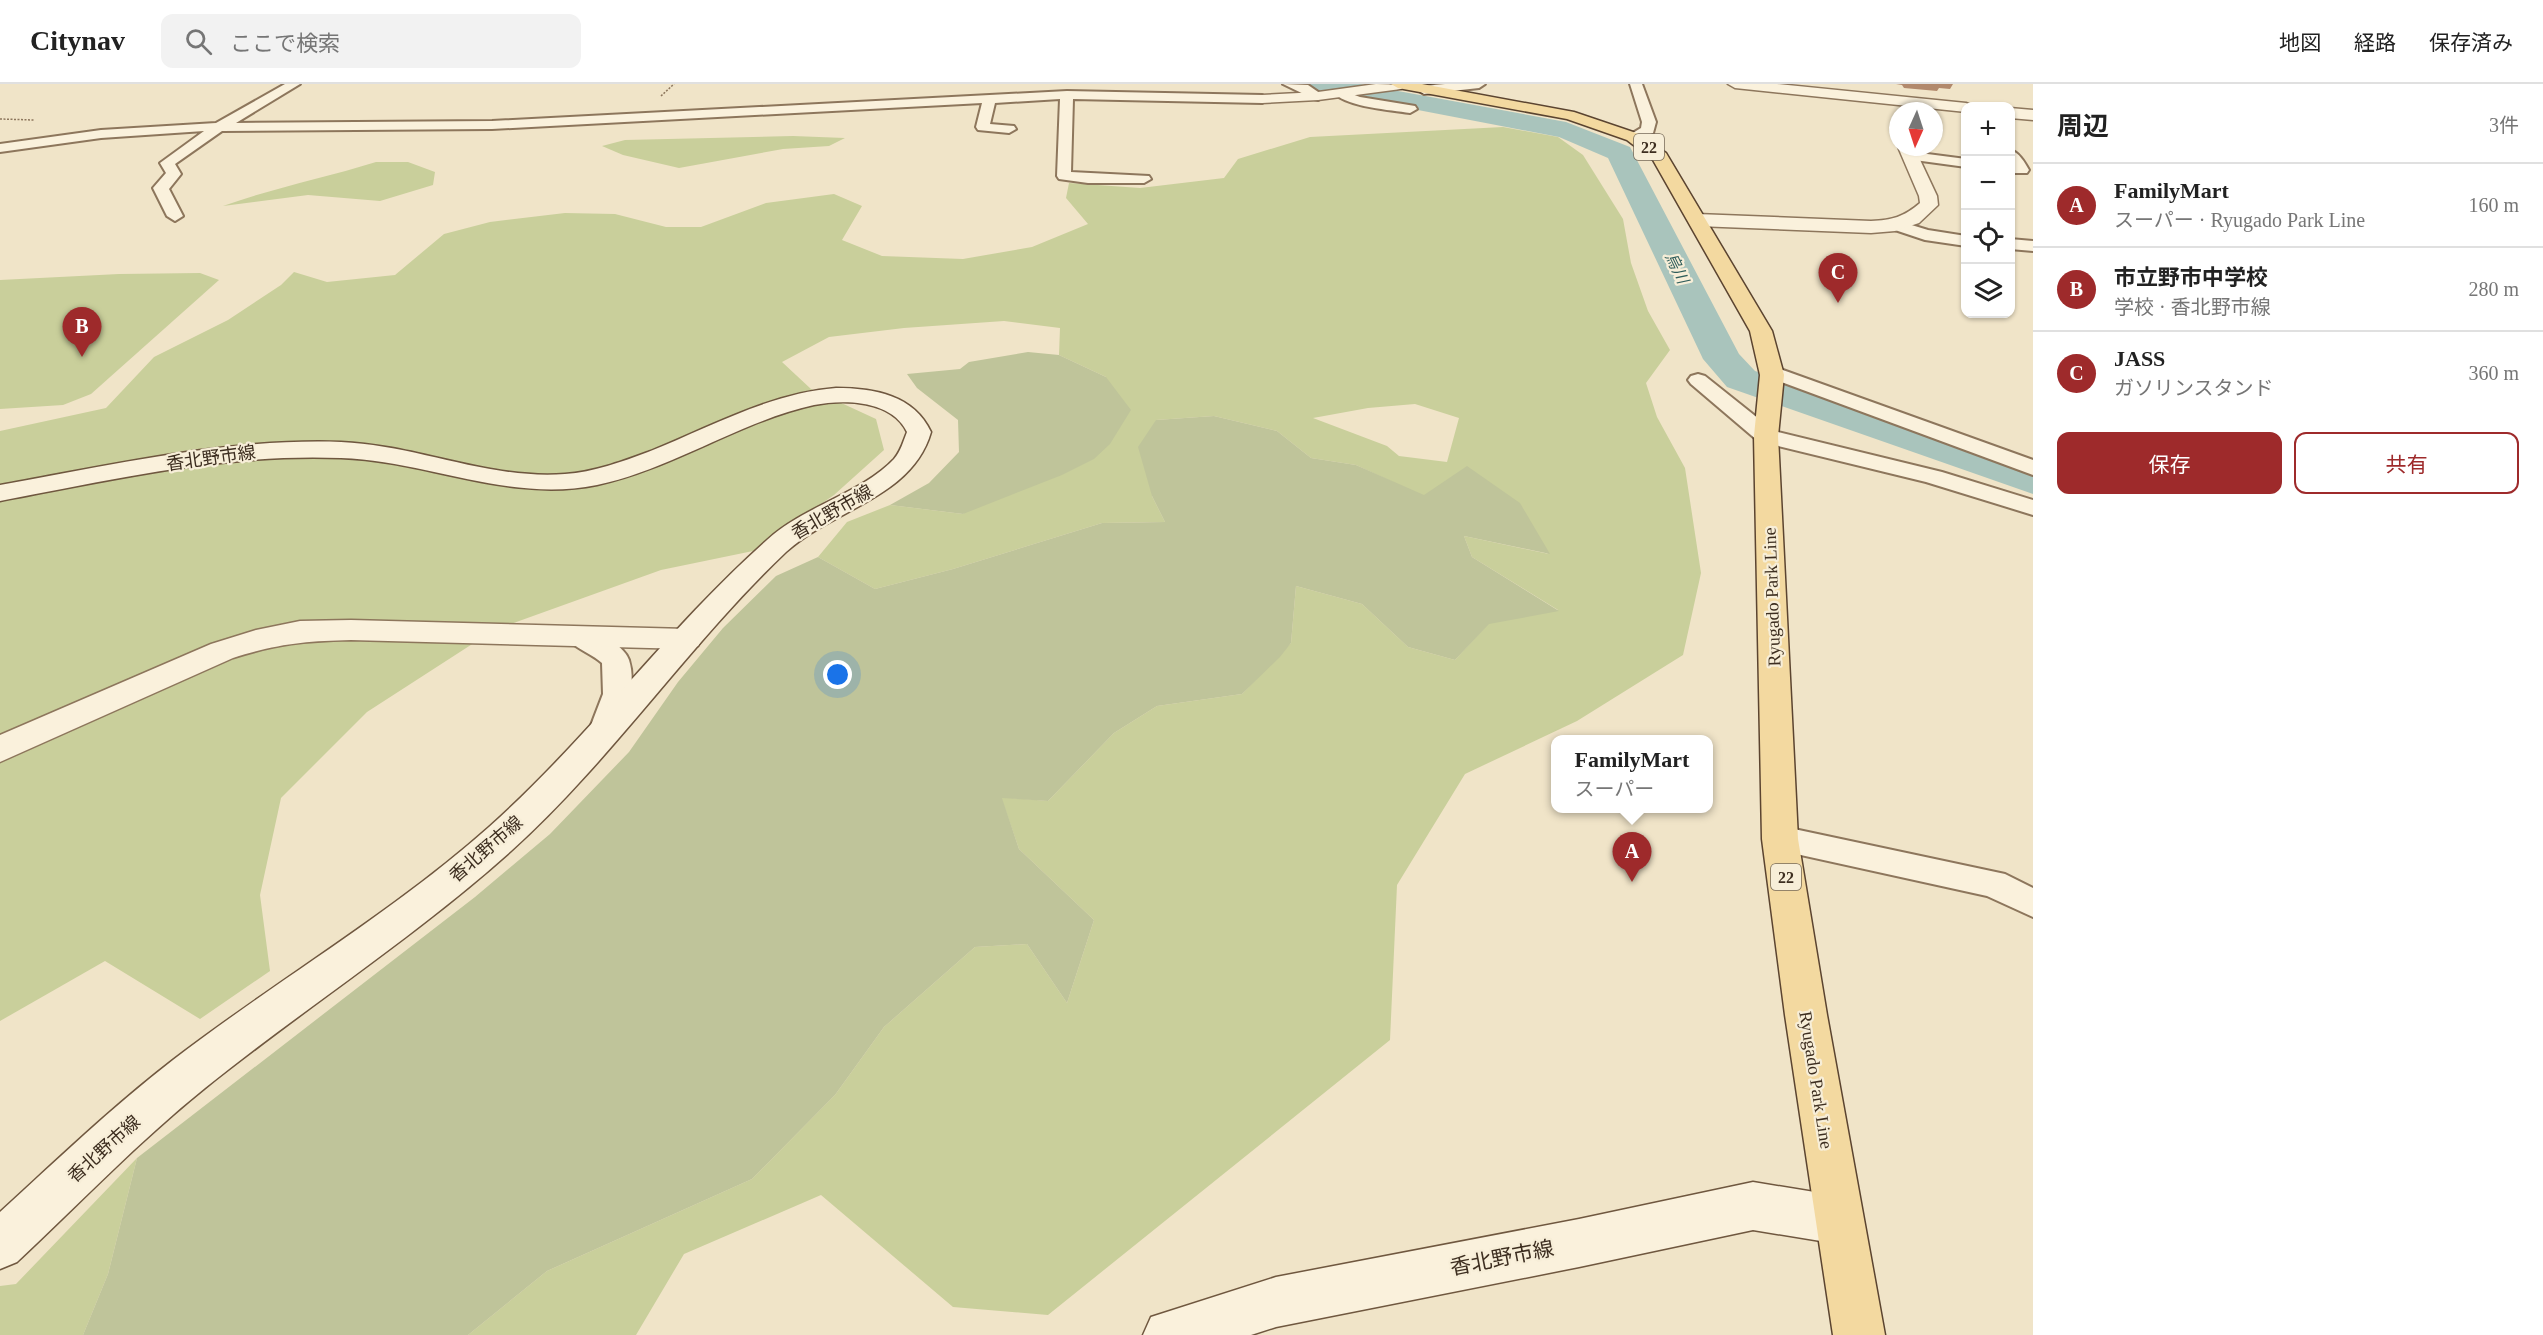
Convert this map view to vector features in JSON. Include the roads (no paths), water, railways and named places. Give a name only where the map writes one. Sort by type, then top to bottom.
[{"type":"main road","points":[[1735,84],[1961,108]]},
{"type":"main road","points":[[1860,84],[1889,117]]},
{"type":"main road","points":[[1262,99],[1341,94],[1395,86]]},
{"type":"main road","name":"Ryugado Park Line","points":[[1395,86],[1569,115],[1603,125],[1649,147],[1666,164],[1761,331],[1772,374],[1768,425],[1780,838],[1859,1335]]},
{"type":"main road","points":[[2015,113],[2033,115]]},
{"type":"main road","points":[[1697,220],[1838,228],[1895,225],[1912,219],[1929,205],[1928,196],[1911,156]]},
{"type":"main road","name":"香北野市線","points":[[0,493],[182,461],[295,449],[369,451],[525,482],[573,481],[596,477],[633,465],[753,416],[813,398],[841,396],[870,398],[891,404],[906,413],[919,432],[914,453],[905,463],[875,487],[841,502],[802,525],[765,557],[687,639],[560,781],[493,845],[440,890],[188,1076],[0,1245]]},
{"type":"main road","points":[[0,749],[222,651],[256,640],[300,631],[351,630],[687,639]]},
{"type":"main road","name":"香北野市線","points":[[1168,1335],[1276,1302],[1579,1244],[1754,1206],[1839,1220]]},
{"type":"street","points":[[176,216],[161,188],[174,174],[167,163],[220,126],[294,84]]},
{"type":"street","points":[[1289,84],[1304,88],[1318,96]]},
{"type":"street","points":[[1424,90],[1479,84]]},
{"type":"street","points":[[1632,137],[1648,130],[1649,122],[1636,84]]},
{"type":"street","points":[[1341,94],[1357,100],[1410,109]]},
{"type":"street","points":[[3,149],[101,134],[220,126],[492,125],[1067,95],[1262,99]]},
{"type":"street","points":[[1067,95],[1064,176],[1088,179],[1144,179]]},
{"type":"street","points":[[989,99],[983,128],[1009,129]]},
{"type":"street","points":[[1929,156],[1961,162]]},
{"type":"street","points":[[2015,161],[2022,170],[2015,169]]},
{"type":"street","points":[[1895,225],[1925,235],[1961,240]]},
{"type":"street","points":[[2015,244],[2033,246]]},
{"type":"street","points":[[1772,374],[2033,468]]},
{"type":"street","points":[[1698,380],[1768,425],[2033,508]]},
{"type":"street","points":[[579,636],[615,660],[617,694],[602,735]]},
{"type":"street","points":[[1780,838],[1993,884],[2033,903]]},
{"type":"waterway","name":"烏川","points":[[1319,84],[1566,130],[1620,153],[1722,359],[1741,379],[1915,437],[2033,480]]},
{"type":"place","name":"JASS","points":[[1838,303]]},
{"type":"place","name":"市立野市中学校","points":[[82,357]]},
{"type":"place","name":"FamilyMart","points":[[1632,882]]}]
